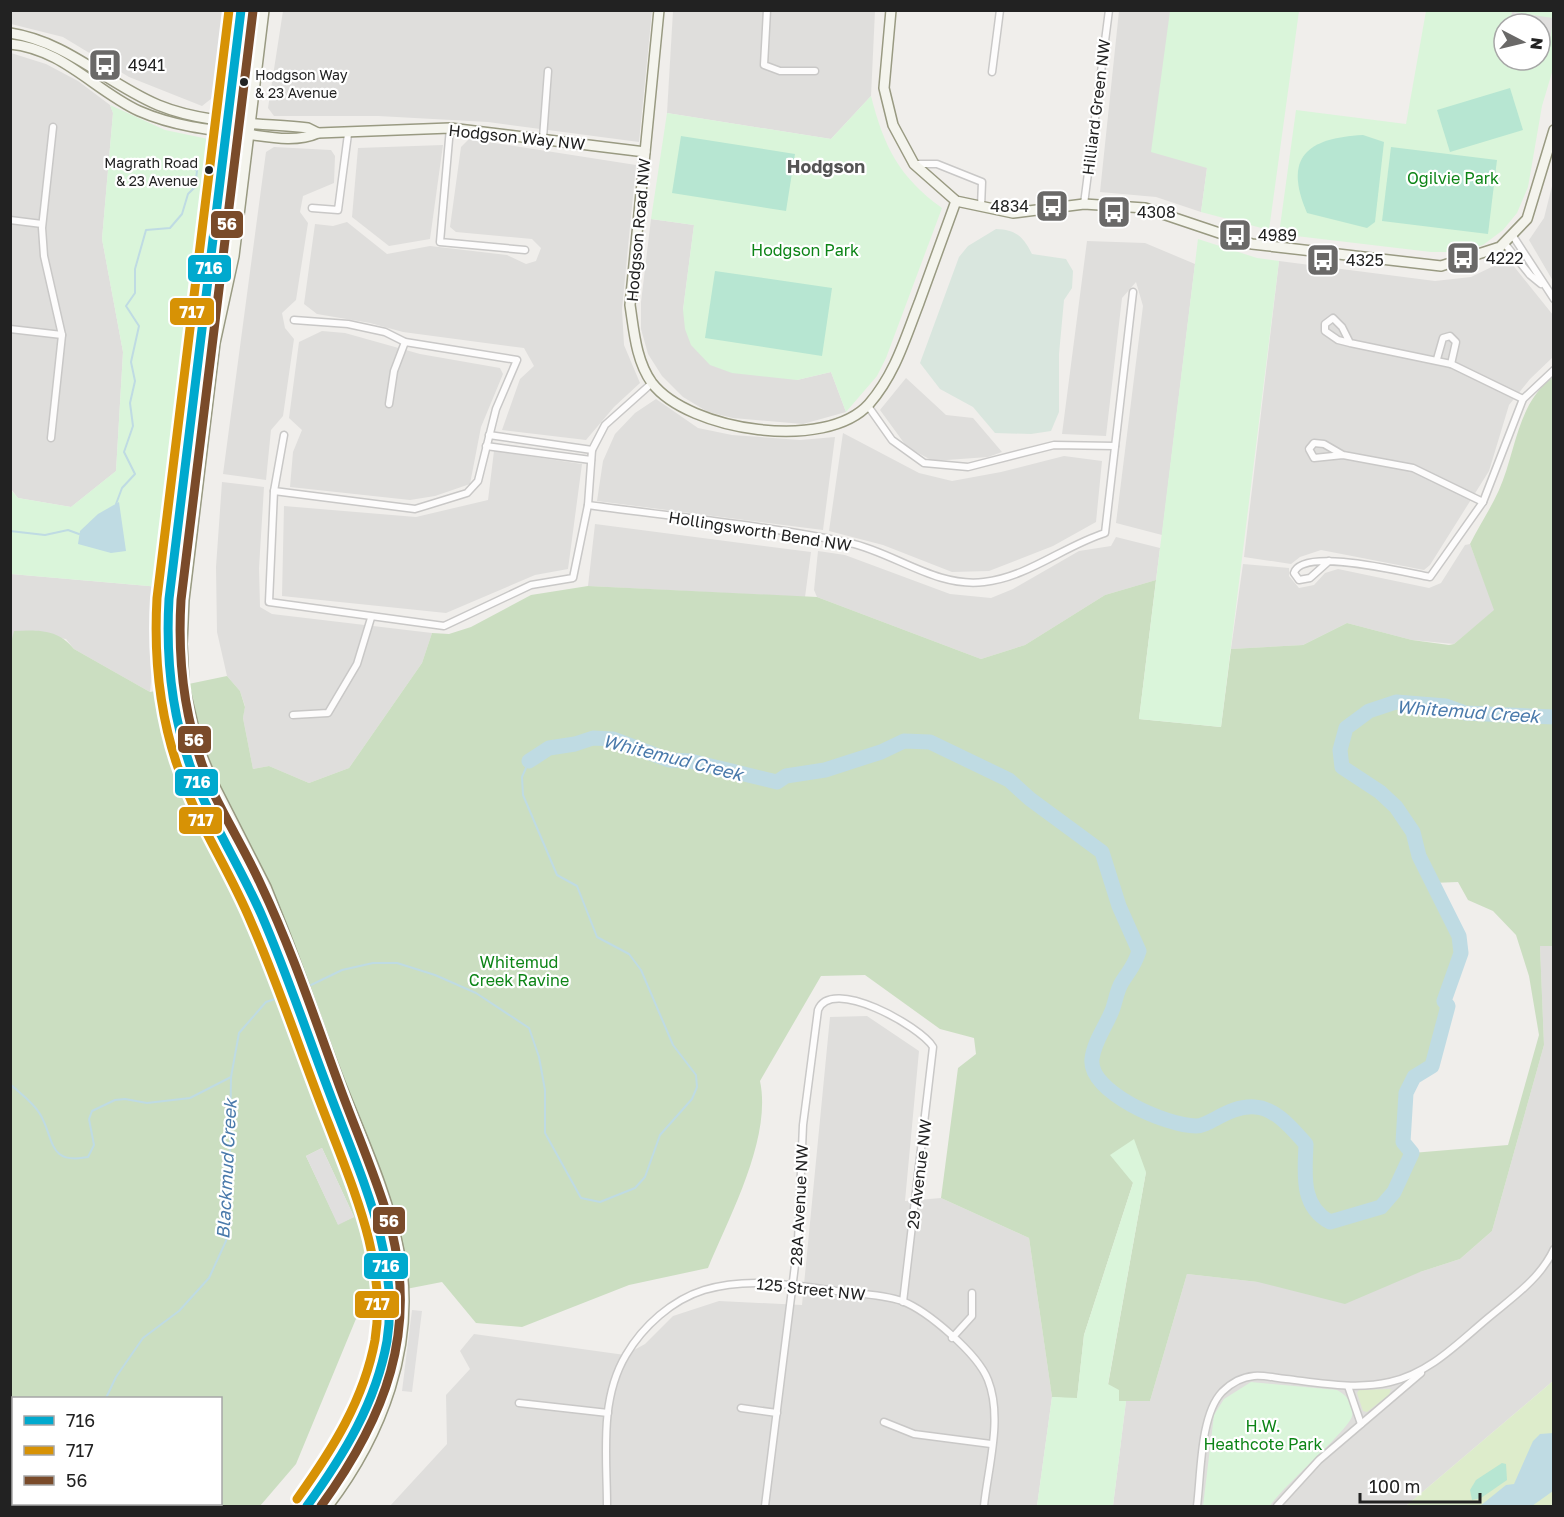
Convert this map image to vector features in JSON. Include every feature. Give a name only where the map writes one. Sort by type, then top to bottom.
[{"type":"main road","points":[[241,10],[169,599],[166,644],[170,690],[184,752],[198,786],[250,891],[279,961],[378,1228],[389,1300],[385,1353],[363,1422],[348,1451],[307,1506]]},
{"type":"main road","points":[[264,10],[233,262],[214,353],[184,600],[182,644],[184,687],[198,746],[213,783],[266,887],[294,957],[320,1032],[389,1211],[400,1257],[403,1297],[399,1355],[386,1403],[376,1429],[360,1458],[328,1506]]},
{"type":"main road","name":"Hodgson Road NW","points":[[659,10],[630,305],[636,347],[652,382],[671,400],[692,414],[722,422],[801,431],[826,427],[846,420],[868,406],[894,371],[956,201]]},
{"type":"main road","points":[[891,10],[884,88],[892,125],[914,164],[956,201],[1013,213],[1032,213],[1084,204],[1157,211],[1252,244],[1441,266],[1505,244],[1513,236],[1527,219],[1549,164],[1554,130]]},
{"type":"main road","name":"Hodgson Way NW","points":[[10,33],[53,44],[133,93],[167,108],[228,120],[308,128],[318,133]]},
{"type":"main road","name":"Hodgson Way NW","points":[[10,44],[60,59],[118,99],[150,115],[174,123],[226,132],[306,138],[318,133],[348,134],[450,128],[645,152]]},
{"type":"street","points":[[767,10],[764,65],[780,71],[815,71]]},
{"type":"street","points":[[992,72],[1000,10]]},
{"type":"street","name":"Hilliard Green NW","points":[[1084,204],[1109,10]]},
{"type":"street","points":[[543,138],[548,71]]},
{"type":"street","points":[[51,438],[62,334],[44,256],[42,224],[53,127]]},
{"type":"street","points":[[450,128],[440,242],[525,250]]},
{"type":"street","points":[[312,208],[338,210],[348,134]]},
{"type":"street","points":[[914,164],[937,164],[982,182],[981,207]]},
{"type":"street","points":[[10,220],[42,224]]},
{"type":"street","points":[[1513,236],[1554,299]]},
{"type":"street","points":[[1505,244],[1530,275],[1546,288]]},
{"type":"street","name":"Hollingsworth Bend NW","points":[[588,506],[852,544],[942,579],[984,582],[1037,566],[1065,549],[1105,533],[1133,292]]},
{"type":"street","points":[[1350,344],[1338,321],[1333,318],[1328,320],[1325,324],[1328,335],[1350,344],[1437,359],[1523,399]]},
{"type":"street","points":[[274,491],[415,509],[467,493],[478,481],[496,409],[517,360],[405,342],[386,332],[348,324],[294,320]]},
{"type":"street","points":[[10,329],[62,334]]},
{"type":"street","points":[[1437,359],[1441,341],[1450,336],[1456,342],[1451,364]]},
{"type":"street","points":[[389,404],[394,371],[405,342]]},
{"type":"street","points":[[1329,561],[1305,580],[1299,580],[1294,573],[1297,566],[1303,562],[1329,561],[1343,561],[1430,577],[1484,502],[1523,399],[1554,370]]},
{"type":"street","points":[[284,435],[274,491],[269,602],[371,618],[444,626],[531,585],[573,578],[588,506],[592,450],[605,425],[652,382]]},
{"type":"street","points":[[868,406],[892,440],[924,463],[968,467],[1054,445],[1115,446]]},
{"type":"street","points":[[489,435],[592,450]]},
{"type":"street","points":[[1343,455],[1319,442],[1314,443],[1309,449],[1314,458],[1343,455],[1413,468],[1484,502]]},
{"type":"street","points":[[486,446],[591,460]]},
{"type":"street","points":[[293,715],[327,712],[357,664],[371,618]]},
{"type":"street","name":"28A Avenue NW","points":[[765,1506],[799,1232],[803,1125],[818,1010],[824,1000],[834,998],[870,1005],[926,1038],[933,1047]]},
{"type":"street","name":"29 Avenue NW","points":[[903,1302],[933,1047]]},
{"type":"street","points":[[1277,1506],[1319,1460],[1527,1286],[1543,1268],[1554,1249]]},
{"type":"street","name":"125 Street NW","points":[[607,1506],[608,1413],[613,1383],[626,1355],[643,1332],[661,1314],[693,1294],[729,1284],[755,1282],[793,1286],[903,1302],[919,1310],[975,1360],[988,1381],[994,1407],[991,1444]]},
{"type":"street","points":[[952,1338],[972,1316],[972,1293]]},
{"type":"street","points":[[1197,1506],[1209,1414],[1216,1398],[1239,1380],[1255,1376],[1348,1386],[1388,1382],[1424,1370]]},
{"type":"street","points":[[1348,1386],[1361,1424]]},
{"type":"street","points":[[519,1403],[608,1413]]},
{"type":"street","points":[[741,1408],[777,1413]]},
{"type":"street","points":[[884,1422],[914,1434],[991,1444],[984,1506]]},
{"type":"shaded area","points":[[10,11],[224,11],[212,98],[202,106],[129,77],[63,37],[11,24]]},
{"type":"shaded area","points":[[283,11],[652,11],[639,142],[488,122],[378,116],[274,116],[268,108]]},
{"type":"shaded area","points":[[673,11],[875,11],[871,96],[831,139],[667,113]]},
{"type":"shaded area","points":[[1119,11],[1170,11],[1207,168],[1201,212],[1156,197],[1100,192]]},
{"type":"shaded area","points":[[11,53],[46,64],[78,81],[110,105],[113,113],[102,239],[123,352],[116,471],[71,507],[18,498],[11,489]]},
{"type":"shaded area","points":[[469,139],[636,165],[622,309],[624,345],[640,383],[614,407],[586,440],[502,430],[520,379],[534,366],[524,348],[403,332],[370,323],[317,314],[304,304],[315,224],[333,226],[347,222],[387,254],[430,246],[507,255],[526,264],[536,261],[541,248],[532,239],[456,232],[450,227],[461,147]]},
{"type":"shaded area","points":[[443,145],[430,239],[389,246],[352,217],[358,148]]},
{"type":"shaded area","points":[[274,147],[331,150],[335,156],[334,183],[303,196],[300,212],[308,223],[296,300],[282,313],[285,328],[294,339],[283,416],[271,430],[266,480],[223,474],[266,152]]},
{"type":"shaded area","points":[[1553,182],[1553,281],[1529,240],[1544,218]]},
{"type":"shaded area","points":[[651,219],[694,225],[683,310],[797,380],[831,372],[846,412],[803,424],[733,418],[708,412],[683,397],[662,376],[648,354],[641,329],[641,302]]},
{"type":"shaded area","points":[[996,229],[1018,235],[1032,254],[1066,259],[1073,271],[1072,288],[1064,300],[1059,354],[1059,412],[1051,431],[1031,434],[995,433],[973,407],[940,389],[920,363],[959,257],[968,246]]},
{"type":"shaded area","points":[[1087,241],[1145,243],[1195,264],[1162,535],[1116,523],[1143,306],[1136,282],[1122,298],[1106,436],[1062,434]]},
{"type":"shaded area","points":[[1508,259],[1553,315],[1553,357],[1530,379],[1509,405],[1489,471],[1430,565],[1424,570],[1321,550],[1300,557],[1291,564],[1244,557],[1279,261],[1435,281],[1471,277]]},
{"type":"shaded area","points":[[322,331],[345,333],[420,354],[500,368],[503,374],[481,427],[470,484],[435,496],[410,500],[290,487],[293,452],[302,430],[289,418],[299,342]]},
{"type":"shaded area","points":[[906,378],[946,415],[973,418],[1002,452],[988,457],[933,461],[907,447],[880,410]]},
{"type":"shaded area","points":[[656,399],[698,428],[732,435],[800,440],[835,437],[823,530],[597,501],[603,461],[615,434],[635,413]]},
{"type":"shaded area","points":[[843,433],[919,473],[952,481],[1001,472],[1064,456],[1102,461],[1096,522],[1053,546],[989,571],[952,572],[883,545],[829,531]]},
{"type":"shaded area","points":[[494,451],[582,464],[568,569],[535,575],[446,613],[282,596],[284,506],[416,517],[488,500]]},
{"type":"shaded area","points":[[222,482],[264,487],[259,568],[260,607],[272,614],[432,633],[422,663],[349,768],[309,783],[269,766],[253,769],[243,718],[245,706],[240,691],[227,676],[217,632],[216,567]]},
{"type":"shaded area","points":[[595,524],[811,552],[805,597],[588,586]]},
{"type":"shaded area","points":[[1116,537],[1160,548],[1156,580],[1105,595],[1025,645],[981,659],[817,597],[814,590],[818,551],[845,555],[950,594],[991,598],[1013,589],[1079,551],[1111,546]]},
{"type":"shaded area","points":[[1470,544],[1495,610],[1454,644],[1412,640],[1347,623],[1303,645],[1231,649],[1243,564],[1289,568],[1289,576],[1299,588],[1314,585],[1325,573],[1338,569],[1429,588],[1441,583],[1465,545]]},
{"type":"shaded area","points":[[11,574],[160,587],[150,692],[74,649],[66,639],[15,631],[11,647]]},
{"type":"shaded area","points":[[1540,946],[1553,946],[1553,1381],[1406,1506],[1113,1506],[1126,1401],[1150,1401],[1187,1274],[1258,1282],[1420,1272],[1460,1259],[1492,1231],[1544,1045]]},
{"type":"shaded area","points":[[867,1016],[919,1051],[905,1201],[941,1198],[1029,1238],[1052,1397],[1037,1506],[390,1506],[447,1444],[446,1395],[470,1369],[460,1351],[474,1334],[625,1355],[645,1344],[673,1316],[719,1301],[802,1305],[830,1017]]},
{"type":"shaded area","points":[[322,1148],[354,1217],[338,1225],[306,1156]]},
{"type":"shaded area","points":[[412,1310],[422,1311],[412,1392],[402,1391]]},
{"type":"green space","points":[[1170,11],[1299,11],[1269,230],[1201,212],[1207,168],[1151,152]]},
{"type":"green space","name":"Ogilvie Park","points":[[1426,11],[1553,11],[1553,69],[1542,106],[1528,187],[1517,213],[1503,230],[1483,245],[1457,252],[1431,252],[1279,234],[1296,110],[1406,124]]},
{"type":"green space","points":[[1510,88],[1523,130],[1450,152],[1437,110]]},
{"type":"green space","name":"Hodgson Park","points":[[871,96],[882,131],[895,160],[915,185],[942,208],[886,358],[877,376],[846,412],[831,372],[797,380],[732,373],[710,365],[691,345],[685,329],[683,310],[694,225],[651,219],[667,113],[831,139]]},
{"type":"green space","points":[[110,105],[165,130],[213,140],[160,587],[11,574],[10,489],[18,498],[71,507],[116,471],[123,352],[102,239],[113,113]]},
{"type":"green space","points":[[1363,135],[1384,142],[1375,222],[1367,228],[1307,213],[1300,194],[1298,178],[1299,165],[1305,154],[1314,146],[1327,141]]},
{"type":"green space","points":[[681,136],[795,154],[786,211],[672,193]]},
{"type":"green space","points":[[1391,147],[1497,160],[1488,234],[1382,221]]},
{"type":"green space","points":[[1198,239],[1257,258],[1279,261],[1221,727],[1139,719]]},
{"type":"green space","points":[[715,271],[832,288],[822,356],[705,338]]},
{"type":"green space","name":"Whitemud Creek Ravine","points":[[1553,377],[1554,946],[1540,946],[1544,1045],[1492,1231],[1460,1259],[1420,1272],[1345,1304],[1258,1282],[1187,1274],[1150,1401],[1119,1401],[1108,1385],[1146,1172],[1133,1183],[1084,1335],[1077,1399],[1052,1397],[1029,1238],[941,1198],[958,1068],[976,1054],[974,1038],[940,1029],[865,975],[821,976],[760,1081],[762,1103],[755,1151],[737,1201],[708,1268],[629,1285],[522,1327],[476,1323],[442,1282],[365,1297],[296,1464],[260,1506],[11,1506],[10,647],[14,631],[39,631],[54,634],[68,642],[74,649],[150,692],[227,676],[240,691],[245,707],[243,718],[253,769],[269,766],[309,783],[349,768],[422,663],[432,633],[449,634],[471,627],[531,595],[588,586],[817,597],[981,659],[1025,645],[1105,595],[1156,580],[1139,719],[1221,727],[1231,649],[1303,645],[1347,623],[1412,640],[1449,645],[1454,644],[1494,610],[1470,544],[1499,490],[1519,429],[1532,400]],"holes":[[[1458,882],[1468,900],[1493,911],[1516,935],[1529,976],[1539,1035],[1508,1145],[1412,1153],[1403,1142],[1406,1093],[1414,1077],[1432,1066],[1448,1006],[1444,1001],[1461,953],[1459,936],[1432,883]],[[322,1148],[354,1217],[338,1224],[306,1156]]]},
{"type":"green space","points":[[1134,1139],[1146,1172],[1108,1384],[1119,1390],[1119,1401],[1126,1401],[1113,1506],[1037,1506],[1052,1397],[1077,1398],[1084,1335],[1133,1183],[1110,1155]]},
{"type":"green space","points":[[1553,1381],[1553,1506],[1406,1506]]},
{"type":"green space","name":"H.W. Heathcote Park","points":[[1251,1382],[1337,1390],[1349,1400],[1352,1416],[1340,1433],[1270,1506],[1203,1506],[1214,1415],[1224,1399]]},
{"type":"green space","points":[[1391,1389],[1389,1395],[1367,1412],[1363,1411],[1357,1393],[1359,1390]]},
{"type":"green space","points":[[1502,1463],[1506,1464],[1507,1480],[1481,1498],[1472,1500],[1470,1490],[1476,1480]]},
{"type":"water","points":[[119,502],[126,551],[111,553],[78,544],[80,531],[98,514]]},
{"type":"water","points":[[1553,1433],[1553,1491],[1532,1506],[1480,1506],[1506,1485],[1514,1484],[1533,1441],[1540,1434]]},
{"type":"waterway","points":[[116,504],[122,488],[135,474],[124,452],[133,426],[130,403],[135,381],[131,362],[139,326],[126,306],[135,293],[135,269],[146,230],[170,228],[182,214],[188,194],[195,187],[197,171],[190,163]]},
{"type":"waterway","points":[[10,531],[45,535],[68,530],[79,534]]},
{"type":"waterway","name":"Whitemud Creek","points":[[529,761],[549,748],[575,744],[593,738],[613,739],[669,760],[690,761],[777,782],[786,776],[825,770],[881,752],[904,741],[930,742],[1009,780],[1030,799],[1102,852],[1119,906],[1139,951],[1134,964],[1120,985],[1093,1052],[1094,1071],[1102,1083],[1116,1095],[1149,1114],[1183,1124],[1201,1125],[1246,1107],[1263,1108],[1277,1115],[1306,1144],[1305,1177],[1309,1198],[1313,1207],[1330,1222],[1381,1207],[1394,1192],[1412,1153],[1403,1142],[1406,1093],[1414,1077],[1432,1066],[1448,1006],[1444,1001],[1461,953],[1459,936],[1419,856],[1413,832],[1396,807],[1380,792],[1342,767],[1340,750],[1346,728],[1369,711],[1396,702],[1446,706],[1465,713],[1554,717]]},
{"type":"waterway","name":"Whitemud Creek","points":[[309,986],[342,970],[373,963],[397,963],[435,975],[476,993],[529,1028],[539,1057],[545,1090],[545,1133],[581,1198],[600,1202],[635,1188],[645,1177],[660,1135],[692,1099],[697,1087],[696,1075],[673,1045],[641,970],[629,954],[597,937],[577,886],[557,875],[523,795],[522,777],[529,761]]},
{"type":"waterway","name":"Whitemud Creek","points":[[10,1084],[37,1110],[59,1154],[65,1157],[88,1157],[94,1145],[89,1119],[92,1111],[115,1100],[125,1099],[147,1103],[190,1098],[231,1077],[239,1033],[266,1002],[290,994]]},
{"type":"waterway","name":"Blackmud Creek","points":[[106,1397],[116,1377],[143,1338],[179,1311],[209,1278],[226,1241],[229,1211],[231,1077]]},
{"type":"transit line","name":"717","points":[[229,10],[157,598],[158,677],[167,729],[182,780],[230,877],[272,972],[349,1177],[373,1257],[378,1312],[370,1362],[345,1424],[297,1499]]},
{"type":"transit line","name":"716","points":[[241,10],[169,599],[170,676],[178,726],[193,774],[273,941],[370,1200],[385,1256],[390,1312],[382,1364],[356,1428],[333,1468],[307,1506]]},
{"type":"transit line","name":"56","points":[[253,11],[181,600],[182,675],[190,723],[204,771],[273,910],[294,962],[378,1188],[389,1221],[398,1261],[400,1299],[398,1336],[391,1371],[379,1406],[363,1440],[321,1506]]},
{"type":"place","name":"4941","points":[[105,65]]},
{"type":"place","name":"Hodgson Way & 23 Avenue","points":[[244,82]]},
{"type":"place","name":"Magrath Road & 23 Avenue","points":[[209,170]]},
{"type":"place","name":"4834","points":[[1052,206]]},
{"type":"place","name":"4308","points":[[1114,212]]},
{"type":"place","name":"4989","points":[[1235,235]]},
{"type":"place","name":"4222","points":[[1463,258]]},
{"type":"place","name":"4325","points":[[1323,260]]},
{"type":"district","name":"Hodgson","points":[[826,166]]}]
